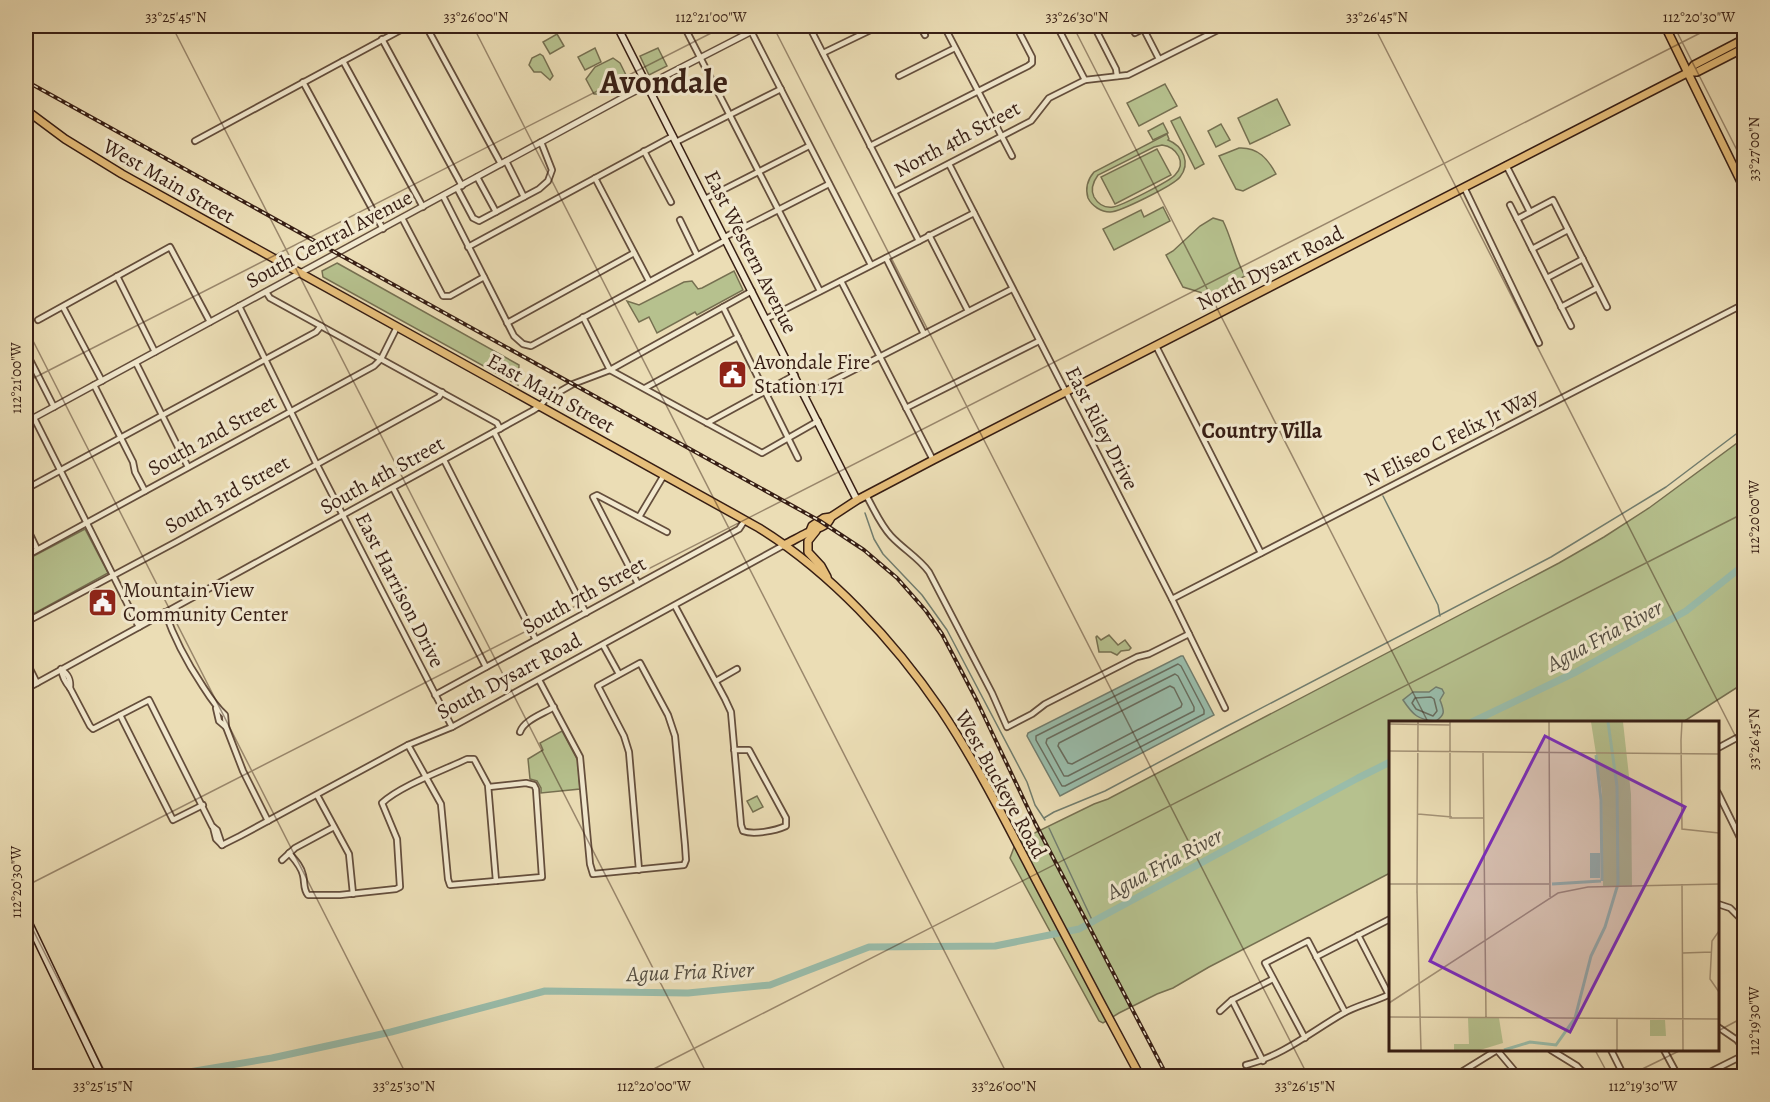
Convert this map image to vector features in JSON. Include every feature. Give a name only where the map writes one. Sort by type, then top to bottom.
[{"type":"main road","name":"East Western Avenue","points":[[617,26],[857,500]]},
{"type":"main road","points":[[1665,26],[1744,188]]},
{"type":"main road","name":"North Dysart Road","points":[[1689,72],[1694,65],[1744,39]]},
{"type":"main road","name":"North Dysart Road","points":[[866,495],[1506,165],[1689,72],[1697,72],[1744,48]]},
{"type":"main road","name":"West Main Street","points":[[26,110],[65,139],[112,169],[300,273]]},
{"type":"main road","name":"East Main Street","points":[[300,273],[745,520],[784,545]]},
{"type":"main road","name":"South Dysart Road","points":[[784,545],[829,522],[831,517],[866,495]]},
{"type":"main road","points":[[813,531],[808,543],[808,552],[821,566],[832,584]]},
{"type":"main road","name":"West Buckeye Road","points":[[784,545],[832,584],[882,636],[934,700],[966,750],[1140,1077]]},
{"type":"main road","points":[[26,917],[102,1077]]},
{"type":"street","points":[[195,141],[408,26]]},
{"type":"street","points":[[426,26],[524,197]]},
{"type":"street","points":[[684,26],[820,291]]},
{"type":"street","name":"South Central Avenue","points":[[26,422],[647,84],[762,26]]},
{"type":"street","points":[[809,26],[919,241]]},
{"type":"street","points":[[823,53],[879,26]]},
{"type":"street","points":[[920,26],[925,35]]},
{"type":"street","points":[[944,26],[1011,156]]},
{"type":"street","points":[[870,146],[1032,63],[1032,57],[1016,26]]},
{"type":"street","points":[[1058,26],[1085,80]]},
{"type":"street","points":[[1094,26],[1116,69],[1117,76]]},
{"type":"street","points":[[1131,26],[1135,33],[1142,27],[1159,60]]},
{"type":"street","name":"North 4th Street","points":[[894,192],[1030,121],[1049,98],[1085,80],[1128,75],[1214,28],[1226,26]]},
{"type":"street","points":[[751,31],[871,265]]},
{"type":"street","points":[[382,39],[475,219],[482,220],[542,187],[552,174],[541,142]]},
{"type":"street","points":[[899,76],[955,48]]},
{"type":"street","points":[[343,61],[423,207]]},
{"type":"street","points":[[303,82],[383,229]]},
{"type":"street","points":[[468,247],[644,151],[730,115],[781,90]]},
{"type":"street","points":[[705,199],[809,146]]},
{"type":"street","points":[[644,151],[671,202]]},
{"type":"street","name":"East Riley Drive","points":[[948,164],[1172,599],[1225,708]]},
{"type":"street","points":[[1506,165],[1530,212]]},
{"type":"street","points":[[477,177],[496,212]]},
{"type":"street","points":[[595,178],[649,281]]},
{"type":"street","points":[[443,196],[514,336],[524,344],[531,346],[829,184]]},
{"type":"street","points":[[1464,187],[1539,343]]},
{"type":"street","points":[[1517,219],[1553,200],[1607,307]]},
{"type":"street","points":[[1510,205],[1571,326]]},
{"type":"street","points":[[766,319],[974,213]]},
{"type":"street","points":[[402,218],[441,294],[446,297],[484,277]]},
{"type":"street","points":[[680,220],[697,255]]},
{"type":"street","points":[[1532,249],[1568,230]]},
{"type":"street","points":[[929,235],[968,311]]},
{"type":"street","points":[[38,320],[170,247],[210,322]]},
{"type":"street","points":[[507,323],[634,253]]},
{"type":"street","points":[[886,258],[924,334]]},
{"type":"street","points":[[1546,278],[1583,259]]},
{"type":"street","points":[[117,276],[156,352]]},
{"type":"street","points":[[841,281],[933,460]]},
{"type":"street","points":[[1561,307],[1597,288]]},
{"type":"street","points":[[805,395],[1012,289]]},
{"type":"street","name":"South 4th Street","points":[[26,689],[500,429],[573,384],[609,370],[752,291]]},
{"type":"street","points":[[266,292],[270,298],[497,423],[500,429]]},
{"type":"street","name":"N Eliseo C Felix Jr Way","points":[[1172,599],[1744,304]]},
{"type":"street","name":"East Harrison Drive","points":[[239,306],[316,464],[452,727]]},
{"type":"street","points":[[63,307],[102,381]]},
{"type":"street","points":[[723,307],[798,458]]},
{"type":"street","points":[[583,317],[609,370],[762,453],[818,421]]},
{"type":"street","points":[[26,489],[316,332],[321,326]]},
{"type":"street","name":"South 2nd Street","points":[[26,556],[374,366],[381,359],[397,327]]},
{"type":"street","points":[[645,388],[738,337]]},
{"type":"street","points":[[906,408],[1039,340]]},
{"type":"street","points":[[1156,346],[1261,553]]},
{"type":"street","points":[[26,351],[54,406]]},
{"type":"street","points":[[136,363],[188,467]]},
{"type":"street","points":[[708,423],[795,375]]},
{"type":"street","points":[[94,386],[133,462],[144,491]]},
{"type":"street","name":"South 3rd Street","points":[[26,622],[439,397],[442,392]]},
{"type":"street","points":[[34,418],[139,627]]},
{"type":"street","points":[[494,432],[586,613]]},
{"type":"street","points":[[444,460],[536,640]]},
{"type":"street","points":[[639,517],[664,475]]},
{"type":"street","points":[[393,488],[486,667]]},
{"type":"street","points":[[638,584],[593,497],[597,495],[667,532]]},
{"type":"street","points":[[866,495],[890,535],[929,572],[992,693],[1007,727],[1032,714],[1055,698],[1189,634]]},
{"type":"street","name":"South 7th Street","points":[[435,694],[741,528],[745,520]]},
{"type":"street","points":[[26,526],[37,549]]},
{"type":"street","name":"South Dysart Road","points":[[203,805],[213,826],[213,833],[222,845],[408,745],[452,727],[784,545]]},
{"type":"street","points":[[675,606],[731,712],[734,750],[741,825],[743,831],[748,833],[786,826],[786,818],[749,750],[734,750]]},
{"type":"street","points":[[165,612],[185,659],[216,708],[219,721],[226,727],[246,779],[268,821]]},
{"type":"street","points":[[603,645],[619,674]]},
{"type":"street","points":[[26,661],[37,682]]},
{"type":"street","points":[[539,680],[580,757],[590,864],[593,874],[639,870],[684,865],[685,845],[675,736],[668,714],[640,663],[598,686],[624,736],[629,752],[639,870]]},
{"type":"street","points":[[61,669],[61,675],[93,729],[148,700],[203,805],[173,820],[120,715]]},
{"type":"street","points":[[716,681],[737,669]]},
{"type":"street","points":[[520,732],[520,728],[526,723],[554,708]]},
{"type":"street","points":[[1719,747],[1744,734]]},
{"type":"street","points":[[408,745],[441,804],[450,885],[542,877],[536,789],[533,784],[526,783],[489,787]]},
{"type":"street","points":[[289,853],[302,872],[306,894],[340,895],[400,887],[397,839],[382,803],[387,798],[426,778],[467,759],[474,759],[489,787],[496,881]]},
{"type":"street","points":[[317,795],[350,858],[353,894]]},
{"type":"street","points":[[1719,795],[1744,846]]},
{"type":"street","points":[[282,860],[295,848],[334,827]]},
{"type":"street","points":[[1719,904],[1730,908],[1744,922]]},
{"type":"street","points":[[1316,957],[1389,920]]},
{"type":"street","points":[[1358,935],[1389,992]]},
{"type":"street","points":[[1305,1038],[1265,963],[1308,941],[1345,1012]]},
{"type":"street","points":[[1220,1011],[1232,1000],[1273,979]]},
{"type":"street","points":[[1246,1065],[1263,1060],[1305,1038],[1345,1012],[1389,994]]},
{"type":"street","points":[[1232,1000],[1263,1060]]},
{"type":"street","points":[[1719,1028],[1737,1040],[1744,1049]]},
{"type":"street","points":[[1456,1076],[1495,1051]]},
{"type":"street","points":[[1498,1051],[1519,1077]]},
{"type":"street","points":[[1553,1051],[1577,1066],[1586,1077]]},
{"type":"street","points":[[1611,1051],[1624,1077]]},
{"type":"street","points":[[1665,1051],[1678,1077]]},
{"type":"street","points":[[1702,1077],[1744,1055]]},
{"type":"green space","points":[[557,34],[564,46],[550,54],[543,42]]},
{"type":"green space","points":[[595,48],[601,62],[585,70],[578,57]]},
{"type":"green space","points":[[658,48],[667,66],[649,75],[640,56]]},
{"type":"green space","points":[[540,54],[553,76],[550,80],[541,72],[534,72],[529,65],[532,58]]},
{"type":"green space","points":[[613,58],[620,63],[627,77],[626,82],[606,94],[594,94],[586,79],[595,67]]},
{"type":"green space","points":[[1165,84],[1177,106],[1139,126],[1127,103]]},
{"type":"green space","points":[[1277,99],[1290,125],[1250,144],[1238,118]]},
{"type":"green space","points":[[1180,117],[1204,164],[1195,169],[1171,121]]},
{"type":"green space","points":[[1163,123],[1168,133],[1153,140],[1148,131]]},
{"type":"green space","points":[[1221,124],[1230,140],[1216,147],[1208,131]]},
{"type":"green space","points":[[1167,134],[1168,140],[1178,146],[1185,161],[1183,172],[1176,181],[1135,203],[1110,212],[1097,208],[1088,198],[1088,184],[1094,172]],"holes":[[[1167,146],[1179,156],[1180,166],[1175,175],[1118,206],[1100,204],[1092,188],[1098,175],[1154,147]]]},
{"type":"green space","points":[[1239,148],[1246,148],[1262,155],[1276,174],[1243,191],[1236,189],[1219,156]]},
{"type":"green space","points":[[1157,149],[1171,175],[1115,204],[1101,177]]},
{"type":"green space","points":[[1163,207],[1170,221],[1114,250],[1103,229],[1141,210],[1144,217]]},
{"type":"green space","points":[[1213,218],[1223,221],[1245,276],[1209,295],[1183,287],[1166,255]]},
{"type":"green space","points":[[337,263],[519,365],[518,385],[323,277],[322,271]]},
{"type":"green space","points":[[734,271],[743,290],[657,333],[649,317],[639,322],[627,301],[639,305],[684,282],[692,281],[698,289],[702,288]]},
{"type":"green space","points":[[1744,438],[1744,683],[1685,721],[1389,721],[1389,874],[1173,988],[1103,1023],[1099,1021],[1010,858],[1016,842],[1108,799],[1559,563],[1649,508]]},
{"type":"green space","points":[[85,529],[108,573],[26,618],[26,560]]},
{"type":"green space","points":[[1109,635],[1118,645],[1125,640],[1131,648],[1117,655],[1111,652],[1099,652],[1096,637],[1101,640]]},
{"type":"green space","points":[[562,731],[578,761],[580,789],[541,793],[537,781],[530,779],[528,759],[543,750],[540,743]]},
{"type":"green space","points":[[757,796],[763,807],[753,812],[747,801]]},
{"type":"water","points":[[1181,656],[1214,715],[1060,796],[1027,736],[1028,733]]},
{"type":"water","points":[[1436,687],[1442,689],[1444,693],[1440,700],[1443,714],[1436,721],[1416,716],[1403,700],[1413,692],[1429,692]]},
{"type":"waterway","points":[[1044,818],[1105,791],[1551,557],[1666,487],[1744,428]]},
{"type":"waterway","points":[[1383,496],[1438,605],[1440,616]]},
{"type":"waterway","points":[[865,513],[874,539],[883,554],[922,595],[947,630],[1027,782],[1035,805],[1045,820]]},
{"type":"waterway","name":"Agua Fria River","points":[[1474,721],[1576,672],[1686,611],[1744,565]]},
{"type":"waterway","name":"Agua Fria River","points":[[165,1076],[272,1058],[391,1032],[545,991],[688,993],[770,985],[869,947],[995,946],[1079,929],[1389,762]]},
{"type":"waterway","points":[[1049,828],[1093,922]]},
{"type":"railway","points":[[26,81],[820,521],[864,550],[897,578],[926,611],[942,634],[977,701],[1033,819],[1167,1076]]},
{"type":"place","name":"Avondale Fire Station 171","points":[[733,374]]},
{"type":"place","name":"Mountain View Community Center","points":[[102,602]]},
{"type":"district","name":"Avondale","points":[[664,81]]},
{"type":"district","name":"Country Villa","points":[[1262,430]]}]
